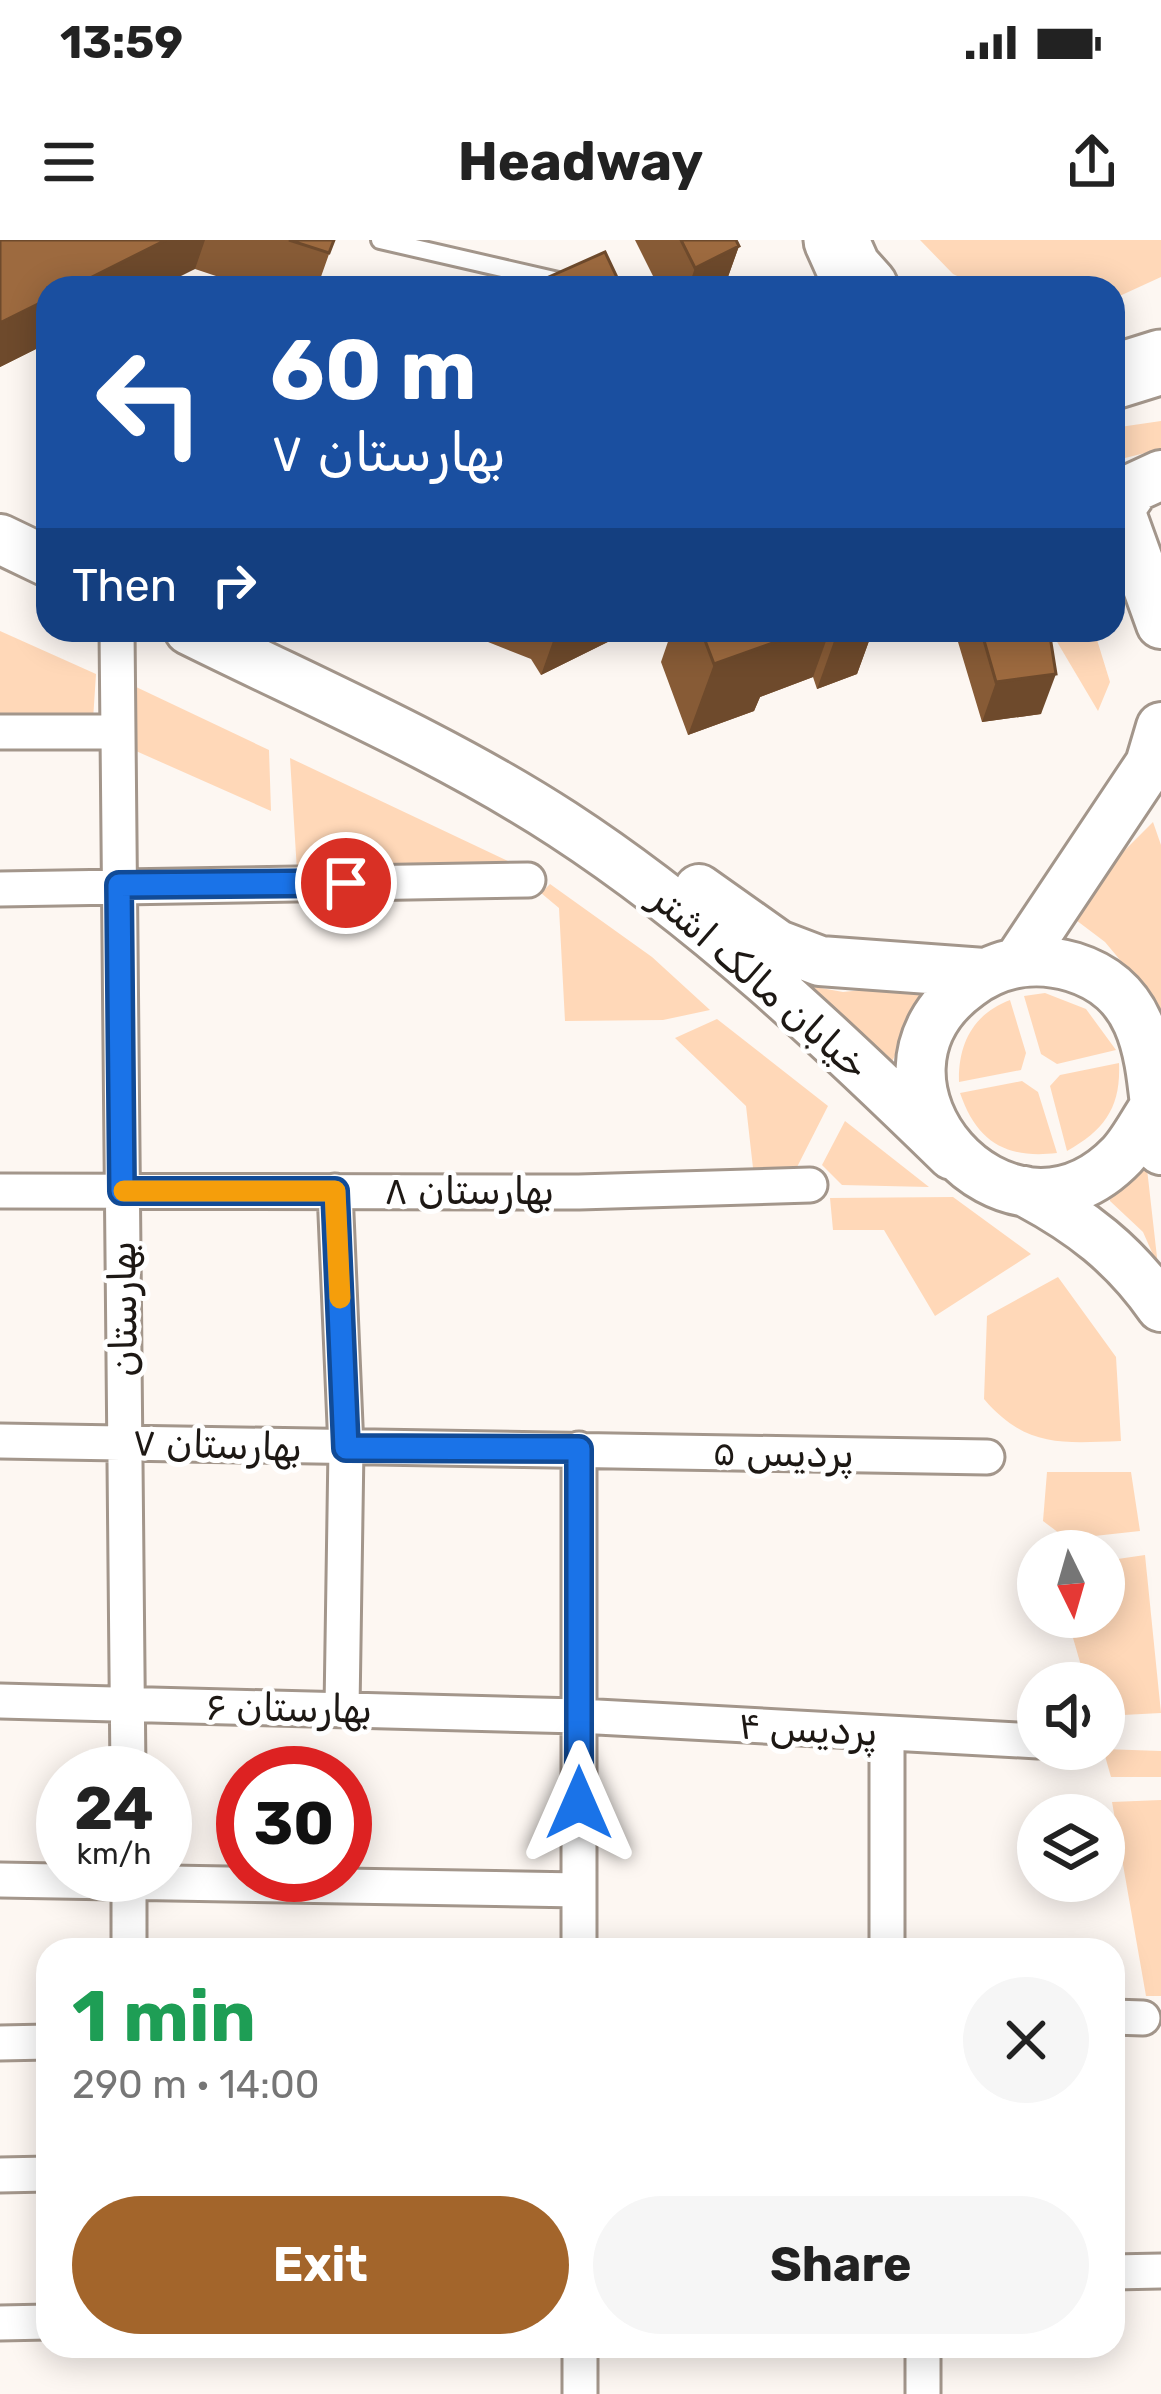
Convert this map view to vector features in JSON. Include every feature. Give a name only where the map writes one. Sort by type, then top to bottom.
[{"type":"highway","points":[[836,240],[855,276]]},
{"type":"highway","points":[[1125,373],[1161,362]]},
{"type":"main road","points":[[1125,493],[1161,476]]},
{"type":"main road","points":[[1125,521],[1161,624]]},
{"type":"main road","points":[[0,538],[36,556]]},
{"type":"main road","name":"خیابان مالک اشتر","points":[[213,642],[416,742],[558,822],[632,872],[818,1026],[952,1155]]},
{"type":"main road","points":[[1001,967],[1071,966],[1117,992],[1138,1019],[1157,1100],[1124,1154],[1095,1177],[1060,1190],[1024,1191],[997,1185],[952,1155],[927,1108],[922,1055],[934,1022],[956,994],[1001,967],[1150,764],[1161,727]]},
{"type":"main road","name":"خیابان مالک اشتر","points":[[558,822],[622,834],[778,945],[820,962],[1001,967]]},
{"type":"main road","points":[[1024,1191],[1082,1221],[1138,1274],[1161,1307]]},
{"type":"street","name":"بهارستان","points":[[117,642],[128,1746]]},
{"type":"street","points":[[0,732],[118,732]]},
{"type":"street","points":[[0,890],[528,880]]},
{"type":"street","name":"بهارستان ۸","points":[[0,1191],[579,1192],[810,1185]]},
{"type":"street","points":[[335,1191],[346,1448],[342,1709]]},
{"type":"street","name":"بهارستان ۷","points":[[0,1441],[579,1449]]},
{"type":"street","points":[[579,1449],[579,1938]]},
{"type":"street","name":"پردیس ۵","points":[[579,1449],[986,1457]]},
{"type":"street","name":"بهارستان ۶","points":[[0,1701],[579,1715]]},
{"type":"street","name":"پردیس ۴","points":[[579,1715],[1017,1740]]},
{"type":"street","points":[[887,1734],[887,1938]]},
{"type":"street","points":[[0,1880],[36,1879]]},
{"type":"street","points":[[192,1880],[579,1890]]},
{"type":"street","points":[[129,1902],[130,1938]]},
{"type":"street","points":[[0,2043],[36,2042]]},
{"type":"street","points":[[0,2175],[36,2174]]},
{"type":"street","points":[[1125,2272],[1161,2271]]},
{"type":"street","points":[[0,2323],[36,2322]]},
{"type":"street","points":[[580,2358],[580,2394]]},
{"type":"street","points":[[923,2358],[923,2394]]},
{"type":"lane","points":[[380,240],[537,276]]},
{"type":"shaded area","points":[[920,240],[1161,240],[1161,277],[1125,294],[1125,276],[953,274]]},
{"type":"shaded area","points":[[1161,421],[1161,449],[1125,458],[1125,426]]},
{"type":"shaded area","points":[[0,631],[96,674],[93,720],[0,719]]},
{"type":"shaded area","points":[[1057,642],[1098,642],[1110,682],[1098,711]]},
{"type":"shaded area","points":[[134,686],[269,750],[271,811],[136,751]]},
{"type":"shaded area","points":[[290,758],[533,873],[297,871]]},
{"type":"shaded area","points":[[1153,822],[1161,845],[1161,1009],[1105,942],[1064,911]]},
{"type":"shaded area","points":[[550,884],[652,957],[710,1010],[663,1020],[565,1021],[559,908],[541,893]]},
{"type":"shaded area","points":[[927,983],[892,1062],[799,984],[843,992]]},
{"type":"shaded area","points":[[1045,993],[1086,1009],[1116,1050],[1057,1064],[1041,1054],[1024,996]]},
{"type":"shaded area","points":[[1010,1000],[1026,1053],[1021,1070],[959,1082],[961,1055],[970,1032],[986,1013]]},
{"type":"shaded area","points":[[717,1019],[828,1106],[795,1171],[753,1168],[746,1106],[675,1038]]},
{"type":"shaded area","points":[[1119,1063],[1117,1092],[1108,1116],[1067,1151],[1050,1086],[1060,1075]]},
{"type":"shaded area","points":[[1022,1081],[1038,1092],[1057,1153],[1023,1153],[996,1144],[975,1124],[960,1093]]},
{"type":"shaded area","points":[[845,1121],[929,1187],[842,1185],[822,1165]]},
{"type":"shaded area","points":[[1146,1160],[1158,1266],[1143,1232],[1110,1201],[1110,1191]]},
{"type":"shaded area","points":[[953,1197],[1031,1254],[935,1316],[884,1230],[833,1230],[830,1198]]},
{"type":"shaded area","points":[[1058,1277],[1116,1357],[1121,1441],[1046,1439],[1015,1427],[984,1399],[987,1316]]},
{"type":"shaded area","points":[[1047,1472],[1131,1472],[1140,1531],[1055,1530],[1043,1521]]},
{"type":"shaded area","points":[[1145,1555],[1161,1713],[1125,1715],[1125,1662],[1080,1662],[1073,1638],[1125,1638],[1125,1558]]},
{"type":"shaded area","points":[[1125,1750],[1161,1751],[1161,1777],[1111,1777],[1109,1770],[1125,1770]]},
{"type":"shaded area","points":[[1161,1800],[1161,1996],[1146,1996],[1125,1876],[1125,1801]]},
{"type":"building","points":[[0,240],[166,240],[94,276],[36,276],[36,305],[0,323]]},
{"type":"building","points":[[289,240],[334,240],[329,253]]},
{"type":"building","points":[[681,240],[736,240],[739,246],[695,268]]},
{"type":"building","points":[[605,252],[616,276],[551,276]]},
{"type":"building","points":[[706,642],[775,642],[714,664]]},
{"type":"building","points":[[984,642],[1051,642],[1056,674],[996,682]]},
{"type":"slow traffic","points":[[124,1191],[335,1191],[340,1298]]},
{"type":"route","points":[[346,883],[119,885],[122,1191],[335,1191],[346,1448],[579,1449],[579,1803]]}]
